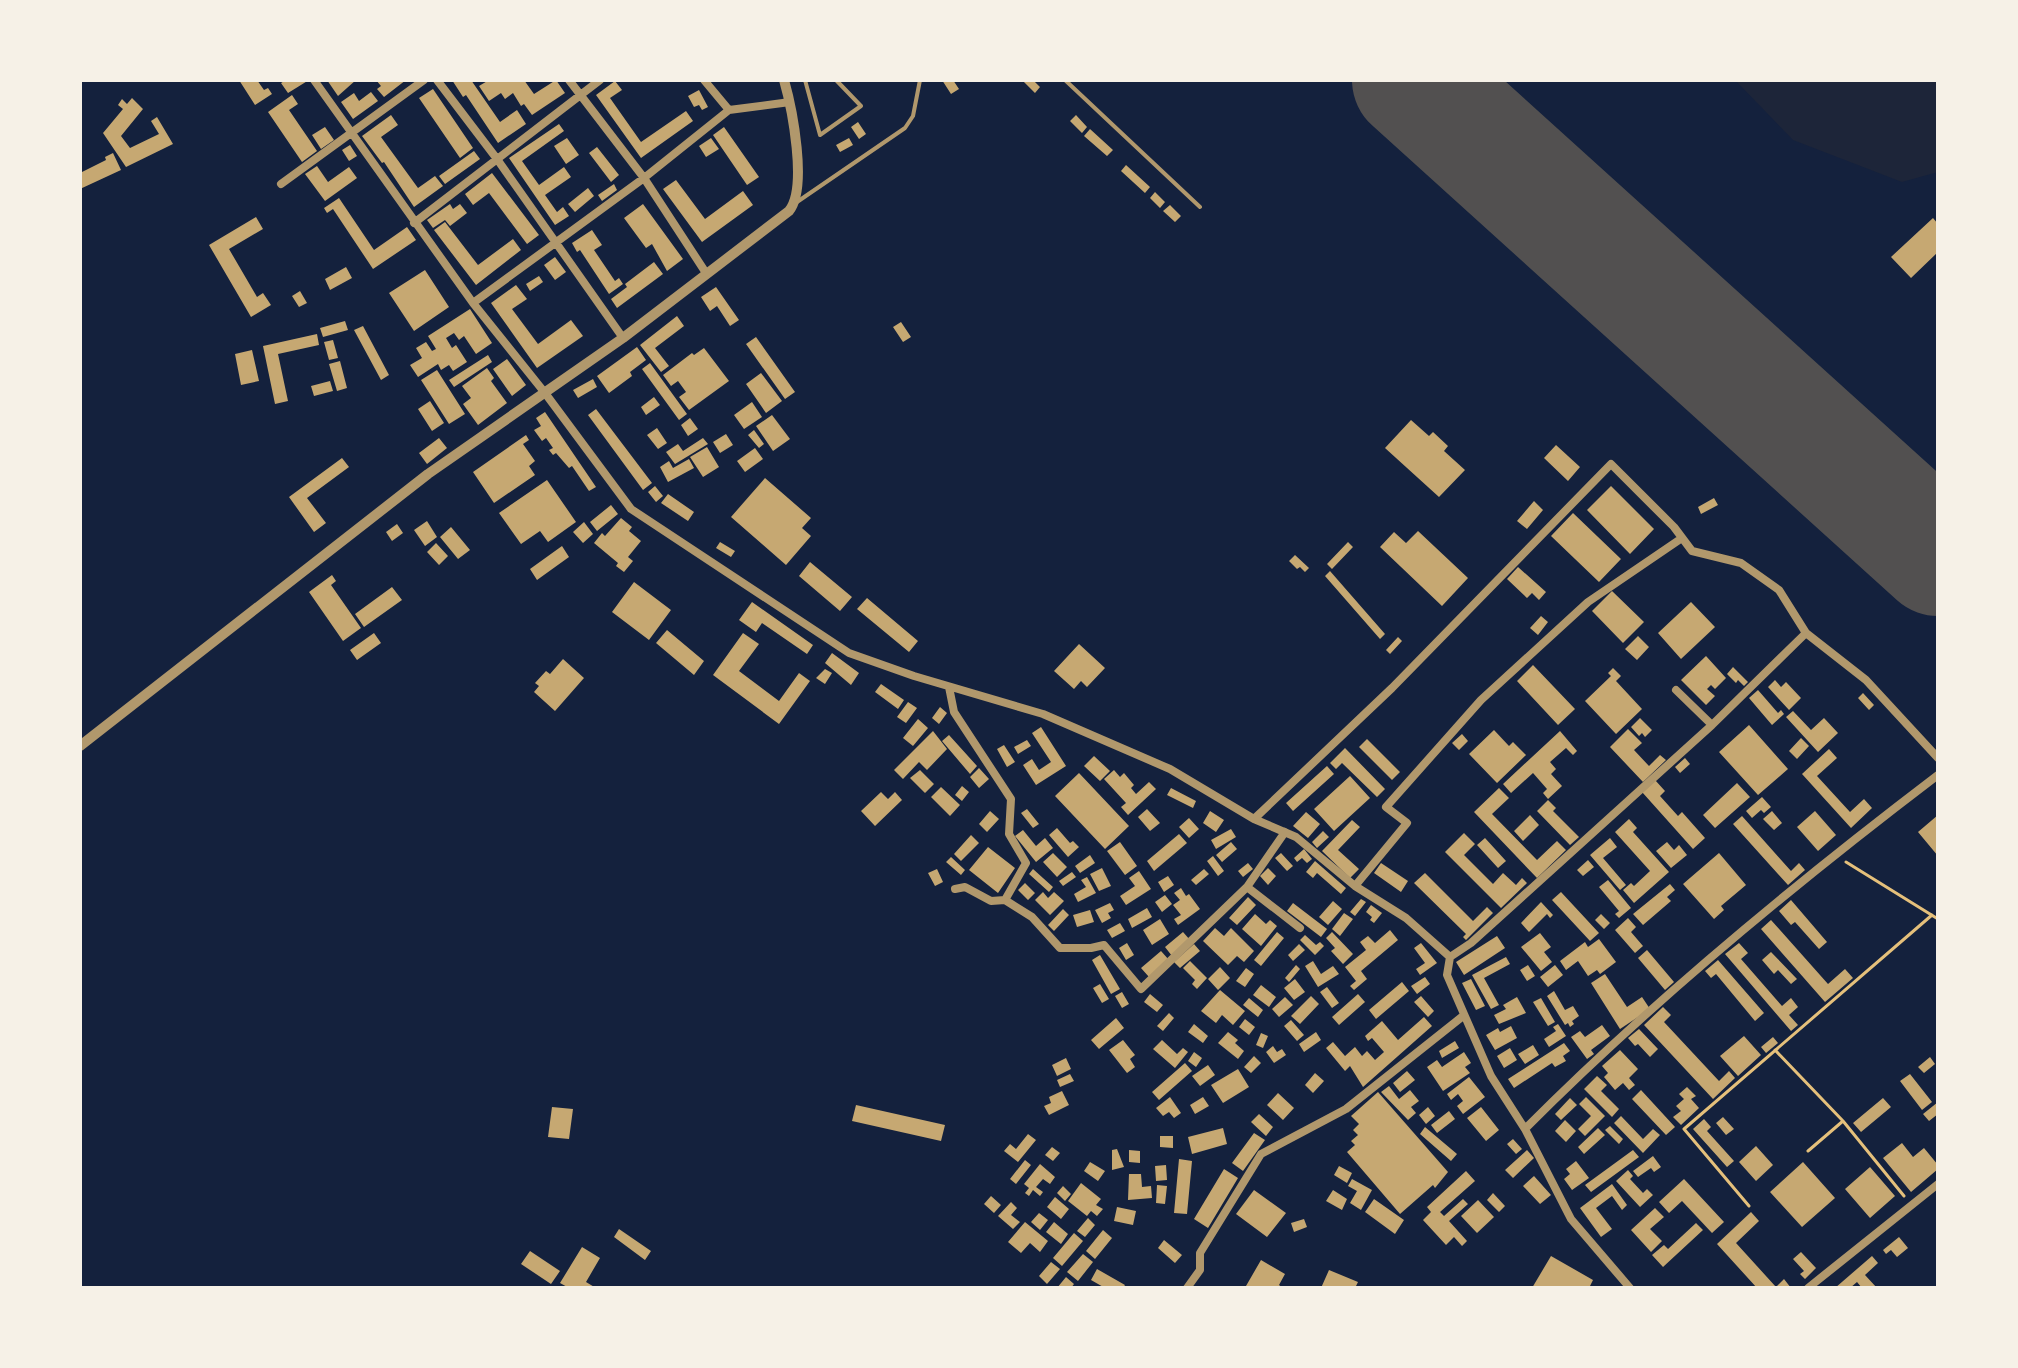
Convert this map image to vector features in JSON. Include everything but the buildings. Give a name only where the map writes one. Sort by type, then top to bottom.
[{"type":"street","points":[[314,80],[473,303],[631,509],[849,653],[949,687],[1043,714],[1170,769],[1254,819],[1296,837],[1355,886],[1406,918],[1450,957]]},
{"type":"street","points":[[281,184],[424,80]]},
{"type":"street","points":[[437,80],[497,159],[623,338]]},
{"type":"street","points":[[569,80],[644,178],[706,273]]},
{"type":"street","points":[[414,223],[600,80]]},
{"type":"street","points":[[704,80],[729,110]]},
{"type":"street","points":[[80,746],[428,474],[623,338],[789,211],[795,203],[798,172],[790,102],[784,80]]},
{"type":"street","points":[[473,303],[644,178],[729,110],[790,102]]},
{"type":"street","points":[[1254,819],[1392,688],[1611,464],[1692,551],[1741,563],[1779,590],[1806,633],[1866,680],[1938,758]]},
{"type":"street","points":[[1355,886],[1407,823],[1386,807],[1481,700],[1588,602],[1682,538]]},
{"type":"street","points":[[1630,1288],[1571,1219],[1525,1129],[1491,1076],[1447,975],[1450,957],[1471,943],[1712,725],[1806,633]]},
{"type":"street","points":[[949,687],[954,712],[1011,799],[1009,834],[1026,863],[1005,900]]},
{"type":"street","points":[[1676,690],[1712,725]]},
{"type":"street","points":[[1525,1129],[1591,1063],[1835,855],[1938,775]]},
{"type":"street","points":[[955,889],[965,887],[991,901],[1005,900],[1032,917],[1060,948],[1104,945],[1141,989],[1247,887],[1285,832]]},
{"type":"street","points":[[1247,887],[1300,928]]},
{"type":"street","points":[[1187,1288],[1200,1270],[1200,1253],[1261,1154],[1346,1109],[1463,1016]]},
{"type":"street","points":[[1808,1288],[1938,1184]]},
{"type":"lane","points":[[805,80],[820,135],[861,106],[836,80]]},
{"type":"lane","points":[[795,203],[905,128],[913,116],[920,80]]},
{"type":"lane","points":[[1065,80],[1200,207]]},
{"type":"path","points":[[1835,855],[1938,919]]},
{"type":"path","points":[[1749,1206],[1684,1129],[1932,915]]},
{"type":"path","points":[[1775,1050],[1843,1121],[1911,1205]]},
{"type":"path","points":[[1808,1151],[1843,1121]]},
{"type":"shaded area","points":[[1735,80],[1938,80],[1938,172],[1902,182],[1793,140]]},
{"type":"runway","points":[[1413,80],[1938,555]]}]
